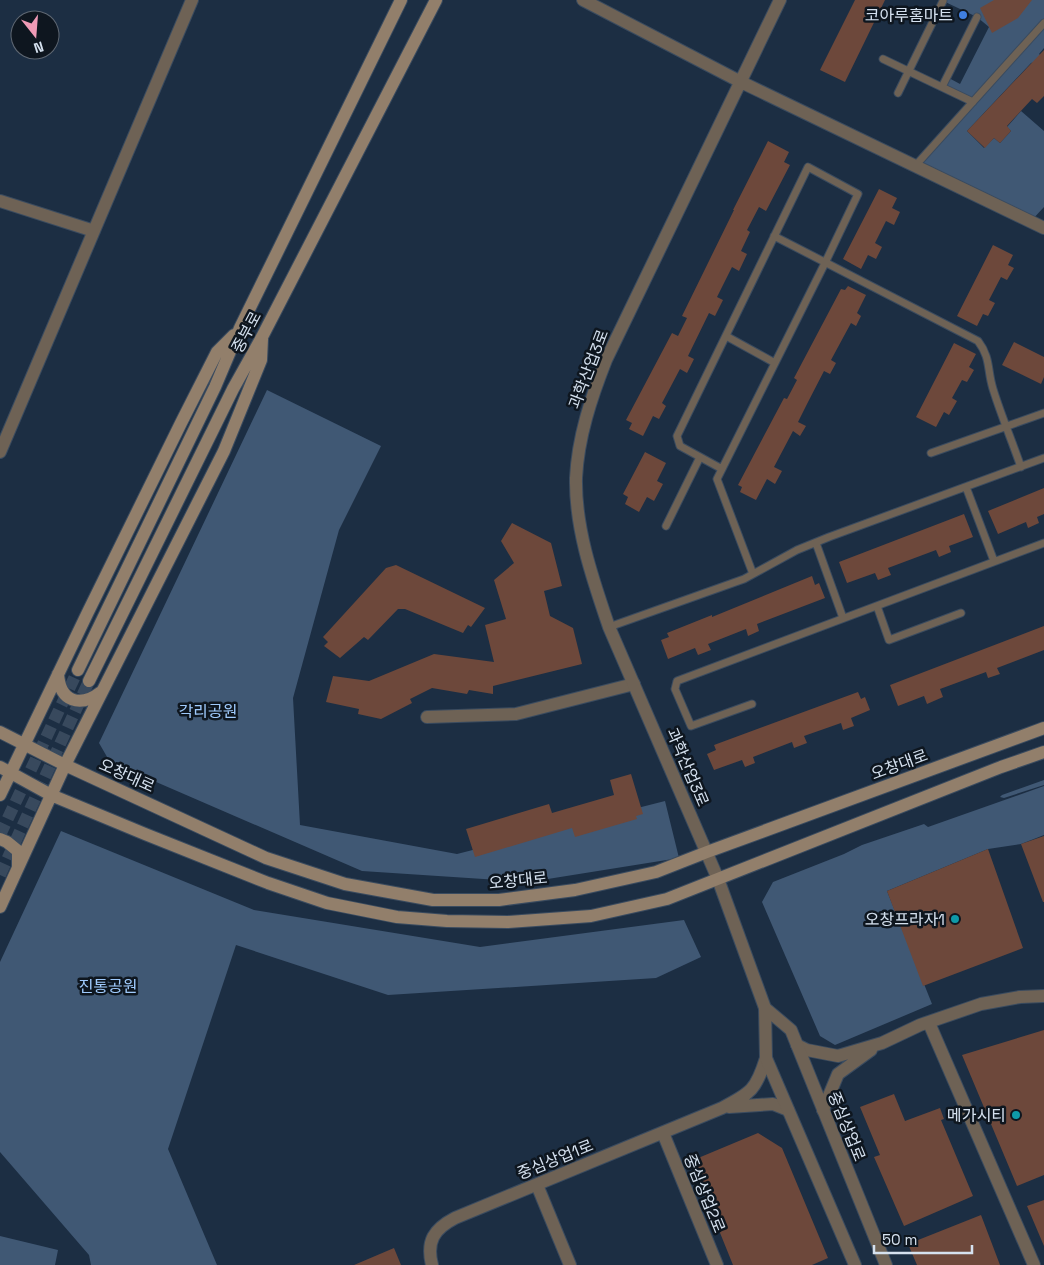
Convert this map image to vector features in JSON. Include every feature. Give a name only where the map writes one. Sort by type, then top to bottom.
[{"type":"main road","name":"중부로","points":[[78,670],[215,387],[240,328],[401,0]]},
{"type":"main road","name":"중부로","points":[[89,681],[233,389],[262,337],[436,0]]},
{"type":"main road","points":[[0,795],[5,771],[24,745],[218,352],[240,328]]},
{"type":"main road","points":[[0,907],[65,765],[224,451],[262,360],[262,337]]},
{"type":"main road","points":[[58,674],[59,685],[63,692],[76,702],[94,698],[102,692]]},
{"type":"main road","name":"오창대로","points":[[0,732],[65,765],[266,858],[345,884],[433,900],[499,900],[575,890],[656,872],[1044,728]]},
{"type":"main road","points":[[5,771],[51,795],[268,883],[327,903],[397,917],[447,921],[508,922],[591,916],[667,900],[1001,767],[1044,752]]},
{"type":"main road","points":[[0,839],[18,851],[17,871]]},
{"type":"street","points":[[0,452],[192,0]]},
{"type":"street","points":[[583,0],[741,82],[1044,228]]},
{"type":"street","name":"과학산업3로","points":[[718,879],[610,627],[595,586],[579,514],[576,479],[579,447],[584,423],[592,394],[606,360],[780,0]]},
{"type":"street","points":[[0,201],[94,231]]},
{"type":"street","points":[[428,716],[516,714],[634,684]]},
{"type":"street","name":"중심상업로","points":[[718,879],[765,1008],[766,1058],[855,1265]]},
{"type":"street","points":[[797,1045],[807,1050],[838,1056],[882,1043],[920,1025],[982,1004],[1020,997],[1044,996]]},
{"type":"street","name":"중심상업로","points":[[765,1008],[791,1030],[886,1265]]},
{"type":"street","points":[[929,1023],[1034,1265]]},
{"type":"street","points":[[823,1110],[838,1074],[882,1043]]},
{"type":"street","points":[[722,1108],[745,1096],[759,1080],[766,1058]]},
{"type":"street","points":[[722,1108],[772,1104],[788,1110]]},
{"type":"street","name":"중심상업1로","points":[[432,1265],[431,1243],[434,1233],[442,1225],[722,1108]]},
{"type":"street","name":"중심상업2로","points":[[663,1133],[717,1265]]},
{"type":"street","points":[[537,1185],[570,1265]]},
{"type":"lane","points":[[898,93],[907,71],[943,1]]},
{"type":"lane","points":[[942,87],[977,17]]},
{"type":"lane","points":[[916,165],[1044,23]]},
{"type":"lane","points":[[883,59],[973,102]]},
{"type":"lane","points":[[722,469],[680,446],[677,436],[808,167],[858,194],[825,263],[722,469],[717,478],[753,574]]},
{"type":"lane","points":[[774,236],[978,341],[986,351],[990,378],[1021,467]]},
{"type":"lane","points":[[726,336],[775,362]]},
{"type":"lane","points":[[931,453],[1044,413]]},
{"type":"lane","points":[[666,526],[700,457]]},
{"type":"lane","points":[[610,627],[744,579],[797,550],[1044,458]]},
{"type":"lane","points":[[966,487],[994,562]]},
{"type":"lane","points":[[816,543],[843,618]]},
{"type":"lane","points":[[752,704],[691,726],[675,690],[677,681],[1044,543]]},
{"type":"lane","points":[[877,606],[889,640],[961,613]]},
{"type":"green space","points":[[941,0],[1044,0],[1044,48],[1039,54],[1044,59],[1031,63],[967,131],[984,148],[994,138],[1000,143],[1011,131],[1007,127],[1021,111],[1044,131],[1044,207],[1031,221],[916,165],[972,102],[942,87],[947,77],[960,84],[989,27],[977,17]]},
{"type":"green space","name":"각리공원","points":[[267,390],[381,446],[339,530],[293,698],[300,825],[457,854],[665,801],[679,858],[529,882],[362,871],[110,762],[99,743]]},
{"type":"green space","points":[[1044,780],[1044,785],[1004,798],[1000,797],[1002,795]]},
{"type":"green space","points":[[1044,786],[1044,835],[1021,844],[988,849],[887,891],[932,1004],[835,1045],[820,1036],[762,902],[773,882],[862,845],[924,824],[928,827]]},
{"type":"green space","name":"진통공원","points":[[61,831],[254,910],[480,947],[684,920],[701,957],[656,978],[388,995],[236,945],[168,1149],[217,1265],[91,1265],[89,1255],[0,1152],[0,962]]},
{"type":"green space","points":[[0,1236],[58,1250],[55,1265],[0,1265]]},
{"type":"building","points":[[855,0],[885,0],[845,82],[820,70]]},
{"type":"building","points":[[994,0],[1032,0],[1018,18],[992,33],[980,8]]},
{"type":"building","points":[[1044,50],[1044,96],[1037,103],[1032,99],[1007,126],[1011,131],[1000,143],[994,138],[985,148],[967,131]]},
{"type":"building","points":[[768,141],[789,152],[784,162],[790,165],[766,211],[759,207],[747,230],[750,232],[741,251],[747,254],[739,271],[732,267],[717,297],[723,300],[715,316],[709,313],[688,356],[694,359],[687,373],[680,369],[662,403],[666,406],[659,419],[653,416],[643,436],[629,429],[632,423],[626,420],[672,333],[678,336],[687,318],[682,316]]},
{"type":"building","points":[[879,189],[897,198],[892,208],[900,212],[894,225],[886,221],[875,243],[882,247],[876,259],[868,255],[861,269],[843,259]]},
{"type":"building","points":[[993,245],[1013,255],[1008,265],[1014,268],[1007,280],[1001,277],[989,300],[995,303],[988,316],[983,314],[977,326],[957,316]]},
{"type":"building","points":[[848,286],[866,295],[857,313],[861,316],[856,326],[851,323],[831,360],[836,363],[830,374],[824,371],[798,422],[806,426],[800,436],[793,431],[774,467],[782,471],[775,484],[767,479],[756,500],[740,492],[742,487],[738,485],[784,398],[787,399],[797,380],[794,378],[841,289],[845,290]]},
{"type":"building","points":[[1014,342],[1044,357],[1044,377],[1041,384],[1002,365]]},
{"type":"building","points":[[954,343],[976,354],[969,367],[974,370],[967,382],[962,380],[952,398],[957,401],[949,415],[944,412],[936,427],[916,417]]},
{"type":"building","points":[[645,452],[666,463],[657,481],[663,484],[654,501],[647,497],[639,512],[625,504],[628,497],[623,494]]},
{"type":"building","points":[[1044,488],[1044,514],[1037,517],[1039,523],[1028,528],[1026,522],[998,534],[988,511]]},
{"type":"building","points":[[964,514],[973,537],[949,546],[951,552],[939,557],[936,550],[888,568],[891,575],[878,580],[875,573],[847,583],[839,562]]},
{"type":"building","points":[[512,523],[551,543],[562,586],[544,591],[550,616],[573,628],[582,664],[493,686],[493,694],[469,690],[467,694],[432,688],[410,699],[412,703],[381,719],[358,714],[359,709],[326,702],[333,676],[369,681],[434,654],[494,662],[485,625],[506,619],[494,580],[514,563],[501,541]]},
{"type":"building","points":[[396,565],[485,608],[471,627],[468,625],[463,633],[405,609],[398,609],[368,640],[364,637],[340,658],[324,646],[328,642],[323,637],[386,568]]},
{"type":"building","points":[[812,576],[815,585],[819,583],[825,598],[757,624],[759,631],[748,636],[746,629],[708,644],[711,650],[698,655],[695,648],[668,659],[661,640],[669,637],[667,633],[712,615],[712,617]]},
{"type":"building","points":[[1044,626],[1044,650],[997,668],[1000,674],[988,678],[986,672],[940,689],[943,697],[927,704],[924,696],[898,706],[890,685]]},
{"type":"building","points":[[858,692],[861,699],[865,697],[870,710],[851,718],[854,726],[843,730],[841,723],[804,736],[807,743],[794,748],[792,742],[753,757],[755,763],[745,767],[742,760],[714,770],[707,754],[716,750],[714,745]]},
{"type":"building","points":[[631,774],[643,814],[636,816],[637,819],[575,837],[572,828],[475,857],[466,829],[549,804],[552,813],[614,795],[610,780]]},
{"type":"building","points":[[1044,836],[1044,902],[1043,902],[1021,844]]},
{"type":"building","name":"오창프라자1","points":[[988,849],[1023,948],[923,986],[887,891]]},
{"type":"building","name":"메가시티","points":[[1044,1030],[1044,1175],[1017,1186],[962,1055]]},
{"type":"building","points":[[894,1094],[905,1121],[940,1108],[944,1119],[941,1120],[973,1196],[904,1226],[874,1157],[880,1155],[860,1107]]},
{"type":"building","points":[[758,1133],[782,1148],[828,1258],[812,1265],[733,1265],[691,1161]]},
{"type":"building","points":[[1044,1200],[1044,1246],[1027,1206]]},
{"type":"building","points":[[981,1215],[1000,1265],[917,1265],[908,1244]]},
{"type":"building","points":[[394,1248],[401,1265],[354,1265]]},
{"type":"tunnel","points":[[0,835],[78,670]]},
{"type":"tunnel","points":[[0,875],[89,681]]},
{"type":"place","name":"코아루홈마트","points":[[963,15]]},
{"type":"place","name":"오창프라자1","points":[[955,919]]},
{"type":"place","name":"메가시티","points":[[1016,1115]]}]
